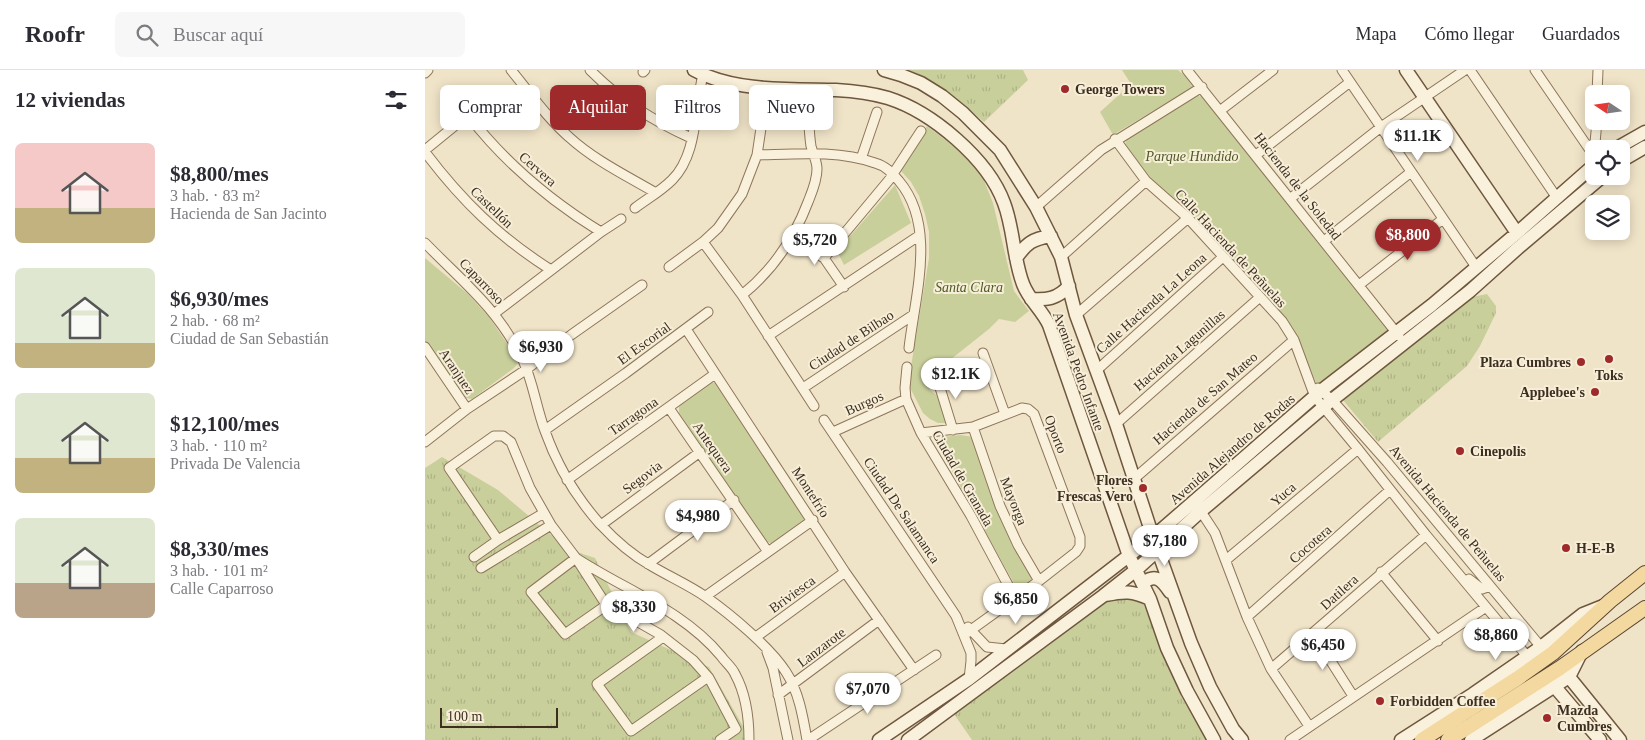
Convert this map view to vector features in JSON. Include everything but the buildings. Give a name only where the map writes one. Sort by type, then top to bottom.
[{"type":"main road","points":[[1422,740],[1553,653],[1603,606],[1645,573]]},
{"type":"main road","points":[[1449,740],[1470,734],[1582,651],[1645,608]]},
{"type":"street","points":[[511,70],[569,138],[656,193]]},
{"type":"street","points":[[590,70],[617,96],[661,124],[691,138]]},
{"type":"street","name":"Avenida Pedro Infante","points":[[883,70],[921,83],[942,96],[963,113],[1000,150],[1036,207],[1061,257],[1076,315],[1135,478],[1153,538],[1191,643],[1210,687],[1233,729],[1242,740]]},
{"type":"street","name":"Hacienda de la Soledad","points":[[1187,70],[1221,110],[1405,343]]},
{"type":"street","points":[[1221,110],[1273,70]]},
{"type":"street","points":[[1343,70],[1476,267]]},
{"type":"street","points":[[1406,70],[1517,233]]},
{"type":"street","points":[[1291,198],[1381,127],[1465,70]]},
{"type":"street","points":[[1470,70],[1557,198]]},
{"type":"street","points":[[1535,70],[1585,146]]},
{"type":"street","points":[[1597,85],[1598,70]]},
{"type":"street","points":[[635,208],[673,179],[681,169],[691,138],[699,72]]},
{"type":"street","name":"Avenida Pedro Infante","points":[[699,72],[749,86]]},
{"type":"street","points":[[1256,154],[1350,82]]},
{"type":"street","points":[[1036,207],[1078,168],[1115,139],[1202,87]]},
{"type":"street","name":"Avenida Pedro Infante","points":[[833,90],[868,93],[890,98],[909,106],[951,135],[981,164],[995,184],[1009,217],[1023,285],[1031,300],[1043,313],[1049,325],[1129,556],[1150,599],[1171,656],[1187,691],[1214,740]]},
{"type":"street","points":[[861,159],[877,112]]},
{"type":"street","points":[[425,151],[449,130]]},
{"type":"street","name":"Cervera","points":[[481,130],[505,158],[540,190],[572,214],[601,232]]},
{"type":"street","points":[[669,267],[703,242],[724,220],[742,194],[757,155],[761,130]]},
{"type":"street","points":[[742,296],[757,282],[792,239],[799,225],[816,178],[817,165],[813,154],[809,130]]},
{"type":"street","points":[[824,258],[893,174],[921,131]]},
{"type":"street","points":[[1630,140],[1645,132]]},
{"type":"street","name":"Calle Hacienda de Peñuelas","points":[[1115,139],[1146,180],[1187,218],[1282,321],[1294,340],[1320,396]]},
{"type":"street","points":[[1630,156],[1645,147]]},
{"type":"street","name":"Castellón","points":[[425,151],[456,191],[493,228],[551,270]]},
{"type":"street","points":[[757,155],[834,154],[861,159],[885,167],[893,174],[904,188],[919,220],[921,258],[909,348]]},
{"type":"street","name":"Avenida Alejandro de Rodas","points":[[909,740],[1136,570],[1158,550],[1197,507],[1320,396],[1517,233],[1557,198],[1585,167]]},
{"type":"street","points":[[1324,241],[1411,172]]},
{"type":"street","points":[[1061,257],[1146,180]]},
{"type":"street","name":"Avenida Alejandro de Rodas","points":[[1320,396],[1405,343],[1470,291],[1592,185]]},
{"type":"street","points":[[1076,315],[1187,218]]},
{"type":"street","points":[[495,314],[601,232],[621,219]]},
{"type":"street","points":[[1359,285],[1443,219]]},
{"type":"street","points":[[768,336],[920,235]]},
{"type":"street","points":[[1017,258],[1024,247],[1031,242],[1051,236]]},
{"type":"street","points":[[792,239],[824,258],[844,287]]},
{"type":"street","points":[[703,242],[742,296],[814,406]]},
{"type":"street","name":"Caparroso","points":[[425,244],[466,282],[495,314],[512,339],[527,369],[545,430],[567,480],[601,525],[648,564],[706,596],[756,638],[786,672],[801,710],[808,740]]},
{"type":"street","name":"Calle Hacienda La Leona","points":[[1097,370],[1223,257]]},
{"type":"street","points":[[425,442],[642,285]]},
{"type":"street","points":[[1031,300],[1057,297],[1069,286]]},
{"type":"street","name":"Hacienda Lagunillas","points":[[1116,424],[1260,297]]},
{"type":"street","name":"El Escorial","points":[[545,430],[707,312]]},
{"type":"street","name":"Ciudad de Bilbao","points":[[803,388],[913,315]]},
{"type":"street","name":"Montefrío","points":[[686,329],[813,520],[845,572],[914,670]]},
{"type":"street","name":"Hacienda de San Mateo","points":[[1135,478],[1294,340]]},
{"type":"street","name":"Aranjuez","points":[[425,347],[467,410]]},
{"type":"street","points":[[983,353],[1005,414]]},
{"type":"street","name":"Ciudad de Granada","points":[[907,367],[906,399],[921,433],[971,516],[1015,598]]},
{"type":"street","name":"Tarragona","points":[[567,480],[715,374]]},
{"type":"street","points":[[937,378],[953,430]]},
{"type":"street","name":"Avenida Hacienda de Peñuelas","points":[[1320,396],[1358,449],[1425,534],[1527,656]]},
{"type":"street","name":"Avenida Hacienda de Peñuelas","points":[[1320,396],[1425,507],[1541,647]]},
{"type":"street","name":"Burgos","points":[[833,432],[906,399]]},
{"type":"street","name":"Antequera","points":[[669,408],[768,552]]},
{"type":"street","name":"Oporto","points":[[921,433],[973,427],[1022,408],[1028,409],[1034,414],[1080,537],[1080,546],[1076,552],[1039,581]]},
{"type":"street","name":"Ciudad De Salamanca","points":[[824,420],[967,632],[987,647],[1006,649]]},
{"type":"street","name":"Mayorga","points":[[973,427],[1000,506],[1018,545],[1039,581]]},
{"type":"street","points":[[498,540],[449,468],[495,436],[503,436],[511,442],[530,488],[551,525],[577,558],[597,591],[608,604],[663,637],[693,660],[708,677],[736,729],[720,740]]},
{"type":"street","name":"Yuca","points":[[1226,560],[1358,449]]},
{"type":"street","name":"Segovia","points":[[601,525],[700,452]]},
{"type":"street","name":"Cocotera","points":[[1247,617],[1390,490]]},
{"type":"street","points":[[648,564],[734,500]]},
{"type":"street","points":[[1197,507],[1215,533],[1247,617],[1271,669],[1309,726]]},
{"type":"street","name":"Avenida Alejandro de Rodas","points":[[879,740],[969,679],[1129,556],[1197,507]]},
{"type":"street","points":[[474,557],[498,540],[544,513]]},
{"type":"street","points":[[706,596],[813,520]]},
{"type":"street","points":[[481,568],[551,525]]},
{"type":"street","name":"Datilera","points":[[1271,669],[1425,534]]},
{"type":"street","points":[[577,558],[531,592],[565,634],[608,604]]},
{"type":"street","points":[[577,558],[688,624],[713,647],[735,673],[746,700],[749,740]]},
{"type":"street","points":[[1455,568],[1482,589],[1490,586]]},
{"type":"street","name":"Briviesca","points":[[756,638],[845,572]]},
{"type":"street","points":[[1381,572],[1438,641]]},
{"type":"street","points":[[1143,583],[1150,578],[1160,580],[1176,600]]},
{"type":"street","points":[[967,632],[1039,581]]},
{"type":"street","points":[[1103,596],[1131,592],[1150,599]]},
{"type":"street","points":[[1290,740],[1353,696],[1438,641],[1486,606]]},
{"type":"street","points":[[1401,740],[1473,694],[1541,647],[1583,614],[1603,606]]},
{"type":"street","name":"Lanzarote","points":[[778,695],[793,686],[879,620]]},
{"type":"street","name":"Ciudad De Salamanca","points":[[967,632],[971,653],[969,679]]},
{"type":"street","points":[[1313,633],[1353,696]]},
{"type":"street","points":[[663,637],[597,684],[631,731],[708,677]]},
{"type":"street","points":[[766,649],[773,668],[787,740]]},
{"type":"street","points":[[1470,734],[1555,687],[1569,677],[1582,651]]},
{"type":"street","points":[[808,740],[936,655]]},
{"type":"street","points":[[1569,677],[1620,740]]},
{"type":"street","points":[[1555,687],[1600,740]]},
{"type":"green space","points":[[907,70],[1023,70],[1028,80],[984,122],[958,99],[918,74]]},
{"type":"green space","points":[[1122,70],[1178,70],[1193,87],[1113,135],[1100,112],[1131,84]]},
{"type":"green space","name":"Parque Hundido","points":[[1198,96],[1204,97],[1389,330],[1321,386],[1317,385],[1293,328],[1195,218],[1156,186],[1125,145],[1127,138]]},
{"type":"green space","name":"Santa Clara","points":[[927,126],[964,154],[983,178],[993,203],[1014,291],[1029,311],[1015,322],[999,319],[926,379],[930,390],[939,397],[948,419],[946,423],[938,423],[923,413],[908,384],[929,258],[929,232],[919,196],[911,182],[901,171]]},
{"type":"green space","points":[[895,185],[911,223],[844,265],[837,251]]},
{"type":"green space","points":[[425,258],[468,294],[489,317],[517,358],[518,363],[514,368],[472,399],[462,395],[425,341]]},
{"type":"green space","points":[[1487,294],[1496,306],[1496,313],[1480,346],[1467,366],[1378,442],[1343,400],[1472,297]]},
{"type":"green space","points":[[711,382],[719,384],[806,516],[804,521],[772,544],[766,541],[679,413],[679,405]]},
{"type":"green space","points":[[961,435],[973,437],[1022,560],[1031,577],[1031,582],[1023,590],[1016,587],[939,445],[942,437]]},
{"type":"green space","points":[[442,457],[498,490],[568,549],[595,558],[631,632],[709,667],[751,740],[425,740],[425,468]]},
{"type":"green space","points":[[1122,594],[1140,601],[1144,605],[1182,698],[1208,740],[972,740],[954,714],[1078,623],[1104,601]]},
{"type":"place","name":"George Towers","points":[[1065,89]]},
{"type":"place","name":"Toks","points":[[1609,359]]},
{"type":"place","name":"Plaza Cumbres","points":[[1581,362]]},
{"type":"place","name":"Applebee's","points":[[1595,392]]},
{"type":"place","name":"Cinepolis","points":[[1460,451]]},
{"type":"place","name":"Flores Frescas Vero","points":[[1143,488]]},
{"type":"place","name":"H-E-B","points":[[1566,548]]},
{"type":"place","name":"Forbidden Coffee","points":[[1380,701]]},
{"type":"place","name":"Mazda Cumbres","points":[[1547,718]]}]
